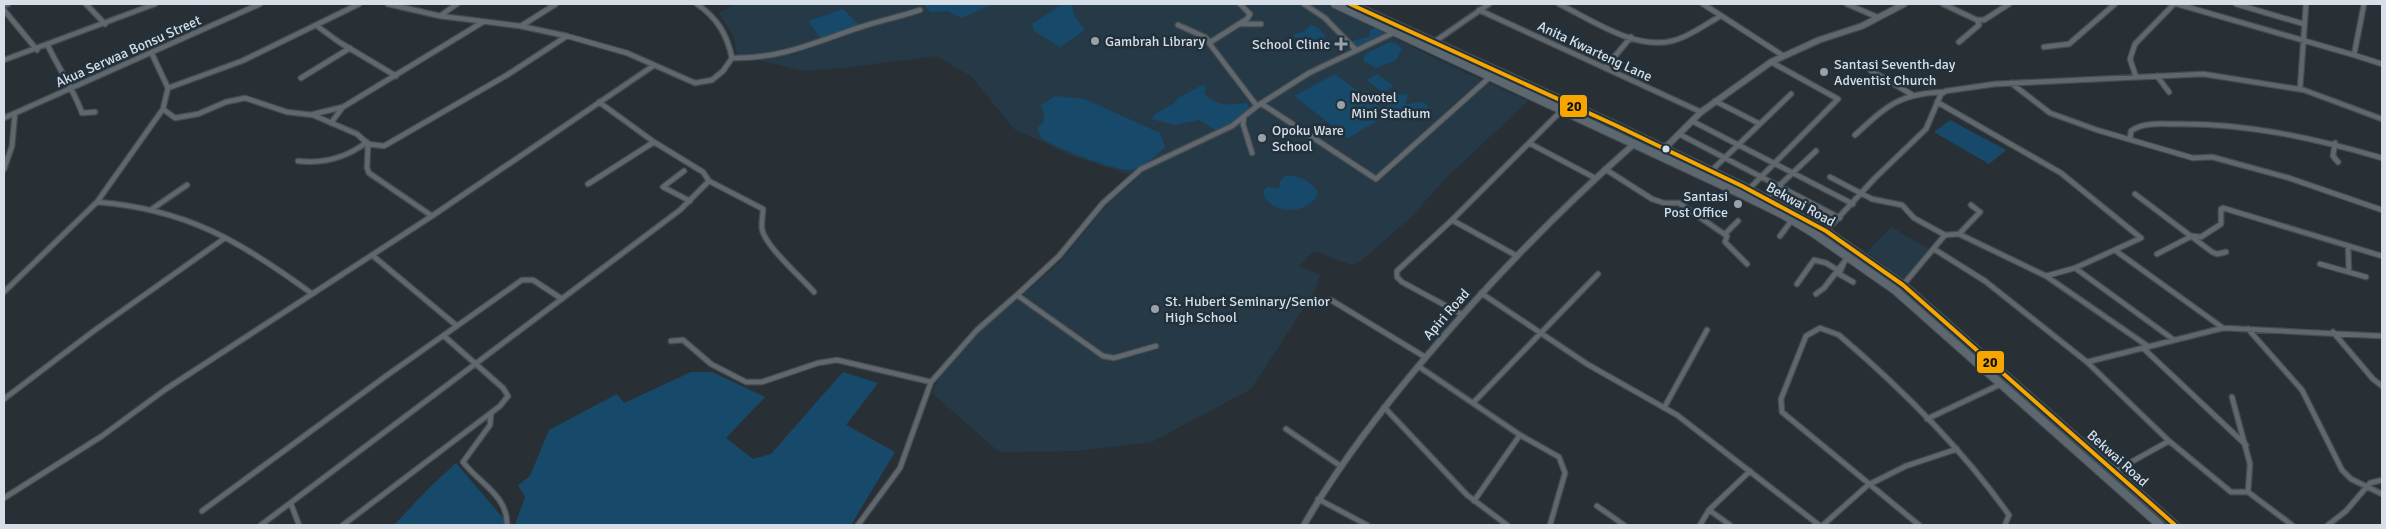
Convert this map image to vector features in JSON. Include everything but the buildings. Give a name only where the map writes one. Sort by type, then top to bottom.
[{"type":"highway","name":"Bekwai Road","points":[[1335,4],[1635,143],[1792,220],[1812,232],[1847,259],[1895,290],[2160,525]]},
{"type":"highway","name":"Bekwai Road","points":[[1350,4],[1542,91],[1711,171],[1766,198],[1826,231],[1903,285],[2175,525]]},
{"type":"highway","points":[[1535,98],[1542,91]]},
{"type":"street","points":[[4,5],[8,4]]},
{"type":"street","points":[[86,4],[105,24]]},
{"type":"street","points":[[4,60],[48,46],[155,4]]},
{"type":"street","name":"Akua Serwaa Bonsu Street","points":[[4,118],[152,54],[252,6],[260,4]]},
{"type":"street","points":[[168,88],[240,64],[359,4]]},
{"type":"street","points":[[388,4],[440,16],[520,26],[567,36],[627,53],[695,83],[712,80],[723,72],[732,58],[725,31],[716,20],[697,4]]},
{"type":"street","points":[[440,16],[457,4]]},
{"type":"street","points":[[520,26],[532,21],[553,4]]},
{"type":"street","points":[[1210,42],[1242,24],[1250,14],[1240,4]]},
{"type":"street","points":[[1304,4],[1326,18],[1356,50]]},
{"type":"street","points":[[1427,48],[1489,4]]},
{"type":"street","points":[[1559,4],[1631,37],[1651,42],[1674,40],[1721,16]]},
{"type":"street","points":[[1703,4],[1782,55]]},
{"type":"street","points":[[1847,4],[1878,17]]},
{"type":"street","points":[[1655,153],[1663,149],[1715,101],[1782,55],[1862,26],[1904,4]]},
{"type":"street","points":[[1943,4],[1977,20],[1984,20],[2010,4]]},
{"type":"street","points":[[2044,47],[2069,44],[2115,4]]},
{"type":"street","points":[[2136,78],[2130,59],[2135,44],[2174,4]]},
{"type":"street","points":[[2178,4],[2382,64]]},
{"type":"street","points":[[2236,4],[2304,24]]},
{"type":"street","points":[[2300,89],[2306,4]]},
{"type":"street","points":[[2354,55],[2364,4]]},
{"type":"street","points":[[4,10],[37,50]]},
{"type":"street","points":[[732,58],[750,60],[772,58],[836,38],[872,23],[920,10]]},
{"type":"street","name":"Anita Kwarteng Lane","points":[[1479,10],[1701,112]]},
{"type":"street","points":[[1959,42],[1979,25],[1977,20]]},
{"type":"street","points":[[531,29],[532,21]]},
{"type":"street","points":[[313,115],[343,107],[483,22]]},
{"type":"street","points":[[1242,24],[1261,24]]},
{"type":"street","points":[[1178,25],[1205,37],[1259,105],[1376,179],[1490,77]]},
{"type":"street","points":[[317,26],[396,76]]},
{"type":"street","points":[[858,525],[900,468],[931,382],[977,330],[1059,256],[1103,203],[1130,176],[1232,126],[1259,105],[1309,74],[1395,32]]},
{"type":"street","points":[[163,109],[175,118],[198,114],[226,102],[245,98],[288,112],[313,115],[357,134],[368,143],[384,146],[507,75],[567,36]]},
{"type":"street","points":[[1605,68],[1631,37]]},
{"type":"street","points":[[48,46],[70,89],[76,96],[82,114],[95,112]]},
{"type":"street","points":[[301,78],[350,48]]},
{"type":"street","points":[[4,292],[98,202],[163,109],[168,88],[152,54]]},
{"type":"street","points":[[1748,189],[1838,100],[1836,96],[1771,62]]},
{"type":"street","points":[[4,498],[102,436],[166,390],[432,216],[653,66]]},
{"type":"street","points":[[1870,70],[1910,94]]},
{"type":"street","points":[[1855,135],[1889,104],[1910,94],[1942,92],[1988,84],[2210,74],[2300,89],[2382,119]]},
{"type":"street","points":[[2157,76],[2169,92]]},
{"type":"street","points":[[2011,83],[2050,113],[2193,158],[2212,157],[2289,178],[2382,210]]},
{"type":"street","points":[[1812,232],[1826,231],[1863,194],[1875,178],[1926,129],[1942,92]]},
{"type":"street","points":[[1711,171],[1791,94]]},
{"type":"street","points":[[1715,101],[1760,124]]},
{"type":"street","points":[[599,102],[654,142],[703,172],[709,181],[763,209],[762,229],[771,248],[793,268],[814,292]]},
{"type":"street","points":[[1937,102],[2061,173],[2141,238],[2075,268],[2046,276]]},
{"type":"street","points":[[331,123],[343,107]]},
{"type":"street","points":[[1461,314],[1402,282],[1397,276],[1396,271],[1452,220],[1562,110]]},
{"type":"street","points":[[4,169],[12,146],[16,113]]},
{"type":"street","points":[[1244,117],[1243,124],[1252,153]]},
{"type":"street","points":[[1692,121],[1791,174],[1853,204]]},
{"type":"street","points":[[2130,139],[2134,128],[2150,125],[2205,123],[2270,130],[2334,143],[2382,158]]},
{"type":"street","points":[[1679,134],[1780,185],[1840,218]]},
{"type":"street","points":[[588,184],[654,142]]},
{"type":"street","points":[[298,161],[314,163],[334,160],[352,153],[368,143]]},
{"type":"street","points":[[368,143],[368,168],[370,173],[432,216]]},
{"type":"street","points":[[1529,143],[1595,178]]},
{"type":"street","name":"Apiri Road","points":[[1304,525],[1339,465],[1461,314],[1595,178],[1635,143]]},
{"type":"street","points":[[2334,143],[2333,156],[2338,162]]},
{"type":"street","points":[[1766,198],[1816,151]]},
{"type":"street","points":[[1605,169],[1652,199],[1664,203],[1679,203],[1725,234],[1727,236],[1725,242],[1728,247],[1747,264]]},
{"type":"street","points":[[684,171],[663,187],[690,201]]},
{"type":"street","points":[[1830,177],[1883,202],[1902,205],[1914,218],[1946,235],[1959,234],[2046,276],[2150,347]]},
{"type":"street","points":[[261,525],[690,201],[709,181]]},
{"type":"street","points":[[152,209],[187,185]]},
{"type":"street","points":[[2135,194],[2214,253],[2226,252]]},
{"type":"street","points":[[98,202],[152,209],[182,218],[226,238],[311,294]]},
{"type":"street","points":[[1959,234],[1980,212],[1971,205]]},
{"type":"street","points":[[2158,254],[2192,236],[2201,237],[2221,224],[2221,209],[2223,208],[2382,256]]},
{"type":"street","points":[[1452,220],[1517,256]]},
{"type":"street","points":[[1725,234],[1738,220]]},
{"type":"street","points":[[1780,236],[1792,220]]},
{"type":"street","points":[[1903,285],[1946,235]]},
{"type":"street","points":[[4,399],[96,330],[226,238]]},
{"type":"street","points":[[2348,246],[2349,272]]},
{"type":"street","points":[[1934,249],[1990,286],[2087,362],[2169,441],[2231,492],[2248,492],[2292,525]]},
{"type":"street","points":[[2116,251],[2224,328]]},
{"type":"street","points":[[372,255],[434,305],[456,326]]},
{"type":"street","points":[[1816,294],[1821,291],[1836,269],[1847,259]]},
{"type":"street","points":[[1847,259],[1839,274],[1853,282]]},
{"type":"street","points":[[1797,284],[1814,260],[1826,262],[1836,269]]},
{"type":"street","points":[[2320,264],[2366,277]]},
{"type":"street","points":[[2075,268],[2174,340]]},
{"type":"street","points":[[1473,404],[1540,332],[1598,274]]},
{"type":"street","points":[[202,512],[456,326],[518,283],[529,279],[562,299]]},
{"type":"street","points":[[1481,293],[1586,364],[1664,408],[1750,470],[1821,525],[1868,485],[1906,466],[1957,449]]},
{"type":"street","points":[[1017,295],[1103,356],[1114,358],[1156,346]]},
{"type":"street","points":[[1331,300],[1425,357]]},
{"type":"street","points":[[1919,525],[1868,485],[1782,412],[1781,400],[1806,336],[1820,328],[1839,335],[1957,449],[2009,515],[2005,525]]},
{"type":"street","points":[[2087,362],[2224,328],[2333,332],[2382,336]]},
{"type":"street","points":[[2248,329],[2302,390],[2342,470],[2351,479],[2382,494]]},
{"type":"street","points":[[1664,408],[1707,330]]},
{"type":"street","points":[[2333,332],[2373,379],[2382,386]]},
{"type":"street","points":[[343,525],[491,413],[506,399],[507,392],[444,336]]},
{"type":"street","points":[[671,341],[683,340],[711,364],[746,382],[762,382],[818,363],[837,360],[915,380],[931,382]]},
{"type":"street","points":[[2143,348],[2246,445]]},
{"type":"street","points":[[1418,366],[1520,435],[1559,457],[1564,465],[1565,473],[1550,525]]},
{"type":"street","points":[[1928,419],[2002,384]]},
{"type":"street","points":[[2232,397],[2250,464],[2248,492]]},
{"type":"street","points":[[1384,407],[1474,501],[1507,525]]},
{"type":"street","points":[[491,413],[490,425],[463,462],[488,485],[506,514],[507,525]]},
{"type":"street","points":[[1286,428],[1339,465]]},
{"type":"street","points":[[1474,501],[1520,435]]},
{"type":"street","points":[[2115,471],[2169,441]]},
{"type":"street","points":[[1700,525],[1710,510],[1750,470]]},
{"type":"street","points":[[2328,525],[2346,511],[2370,483],[2382,480]]},
{"type":"street","points":[[1318,499],[1367,525]]},
{"type":"street","points":[[291,504],[299,525]]},
{"type":"street","points":[[1597,506],[1624,525]]},
{"type":"street","points":[[1710,510],[1730,525]]},
{"type":"shaded area","name":"Opoku Ware School","points":[[735,4],[1325,4],[1453,67],[1528,101],[1445,179],[1411,217],[1361,261],[1351,265],[1314,251],[1299,266],[1320,275],[1316,289],[1251,389],[1152,442],[1078,451],[999,452],[932,393],[942,370],[984,328],[1059,263],[1107,205],[1137,177],[1075,157],[1014,129],[972,77],[937,56],[803,71],[737,55],[734,37],[719,13]]},
{"type":"shaded area","points":[[923,4],[993,4],[961,18],[948,11],[931,12]]},
{"type":"shaded area","points":[[1063,4],[1071,4],[1075,17],[1085,30],[1060,47],[1034,31],[1032,24]]},
{"type":"shaded area","points":[[843,9],[859,25],[821,39],[808,21]]},
{"type":"shaded area","points":[[1310,25],[1321,31],[1326,43],[1315,48],[1300,47],[1304,44],[1292,35],[1305,31]]},
{"type":"shaded area","points":[[1375,28],[1384,32],[1368,43],[1354,46],[1349,45],[1355,40],[1369,37],[1370,30]]},
{"type":"shaded area","points":[[1390,42],[1397,44],[1402,49],[1396,60],[1376,68],[1363,61],[1365,54]]},
{"type":"shaded area","name":"Novotel Mini Stadium","points":[[1335,74],[1389,114],[1348,138],[1294,96]]},
{"type":"shaded area","points":[[1377,74],[1394,86],[1383,92],[1366,80]]},
{"type":"shaded area","points":[[1202,85],[1206,87],[1204,93],[1213,101],[1224,104],[1247,103],[1250,110],[1226,126],[1215,130],[1199,120],[1175,125],[1151,119],[1156,113],[1173,104],[1178,98]]},
{"type":"shaded area","points":[[1400,94],[1408,95],[1405,103],[1422,102],[1428,106],[1432,115],[1423,114],[1417,110],[1395,113],[1384,108],[1389,104],[1389,100]]},
{"type":"shaded area","points":[[1055,96],[1085,99],[1160,133],[1165,147],[1153,158],[1135,169],[1123,170],[1058,147],[1042,138],[1037,128],[1043,123],[1044,115],[1041,105]]},
{"type":"shaded area","points":[[1950,120],[2006,150],[1989,164],[1934,132]]},
{"type":"shaded area","points":[[1286,175],[1304,179],[1315,188],[1318,192],[1311,203],[1305,207],[1291,210],[1277,207],[1269,202],[1263,194],[1266,187],[1279,188],[1280,181]]},
{"type":"shaded area","points":[[1891,227],[1931,250],[1904,280],[1867,252]]},
{"type":"shaded area","points":[[691,372],[712,372],[765,397],[726,438],[753,459],[771,454],[843,372],[878,383],[846,425],[895,452],[851,525],[515,525],[525,497],[518,485],[530,476],[549,430],[617,394],[624,403]]},
{"type":"shaded area","points":[[456,463],[509,525],[394,525],[432,485]]},
{"type":"transit line","name":"20","points":[[1350,4],[1615,125],[1742,186],[1826,231],[1903,285],[2175,525]]},
{"type":"place","name":"Gambrah Library","points":[[1095,41]]},
{"type":"place","name":"School Clinic","points":[[1341,44]]},
{"type":"place","name":"Santasi Seventh-day Adventist Church","points":[[1824,72]]},
{"type":"place","name":"Novotel Mini Stadium","points":[[1341,105]]},
{"type":"place","name":"Opoku Ware School","points":[[1262,138]]},
{"type":"place","name":"Santasi Post Office","points":[[1738,204]]},
{"type":"place","name":"St. Hubert Seminary/Senior High School","points":[[1155,309]]}]
